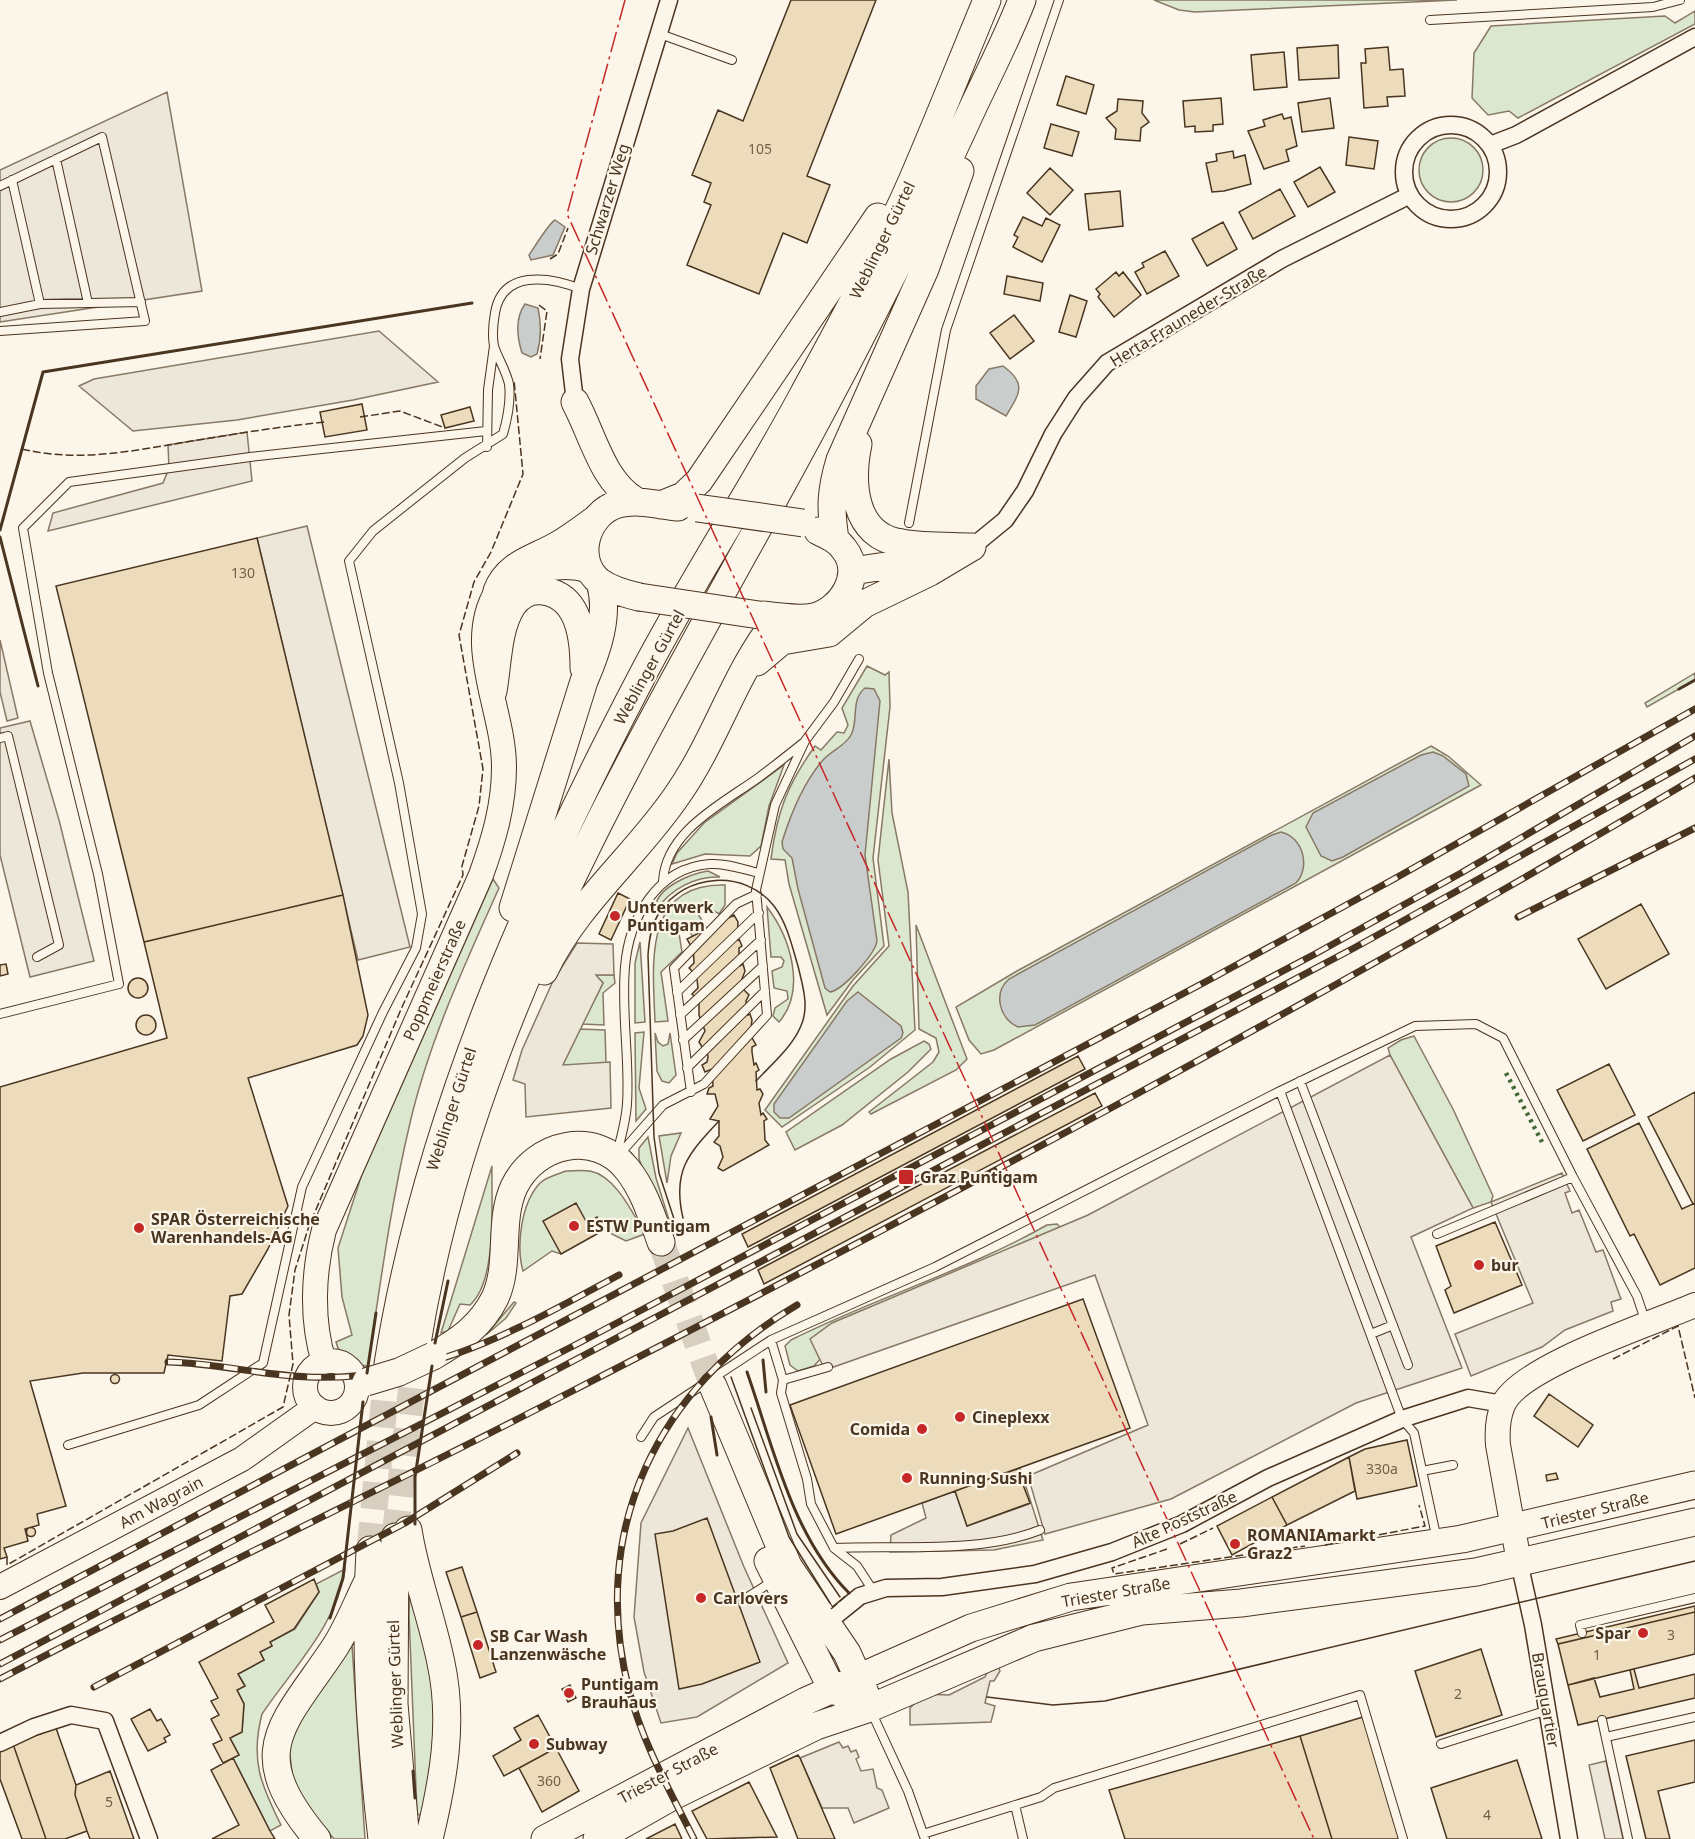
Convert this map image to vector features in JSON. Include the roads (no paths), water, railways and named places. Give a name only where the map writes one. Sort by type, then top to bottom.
[{"type":"main road","name":"Weblinger Gürtel","points":[[388,1364],[401,1288],[432,1166],[463,1069],[506,960],[570,820],[643,673],[763,466],[844,318],[912,181],[987,0]]},
{"type":"main road","name":"Weblinger Gürtel","points":[[425,1352],[426,1292],[451,1191],[491,1064],[532,959],[630,761],[792,467],[904,253],[1020,3]]},
{"type":"main road","points":[[835,539],[831,488],[840,460],[865,409],[925,269],[1020,3]]},
{"type":"main road","points":[[575,402],[604,466],[620,489],[649,503],[683,496],[699,481],[885,205],[940,109]]},
{"type":"main road","points":[[506,960],[503,933],[522,883],[584,681],[597,646],[604,606],[586,542],[597,517],[596,488],[577,434],[575,402]]},
{"type":"main road","points":[[865,409],[852,471],[862,517],[879,535],[901,543],[972,547]]},
{"type":"main road","points":[[649,503],[698,508],[803,523],[835,539],[846,550],[852,571],[849,589],[836,606],[814,617],[769,616],[639,597],[617,591],[578,565],[540,569],[497,591],[502,579],[510,570],[559,545],[618,504],[649,503]]},
{"type":"main road","points":[[852,571],[948,556],[972,547]]},
{"type":"main road","points":[[736,689],[761,656],[782,640],[829,633],[864,604],[930,572],[972,547]]},
{"type":"main road","points":[[493,691],[507,617],[523,595],[539,590],[557,595],[573,610],[583,642],[584,681]]},
{"type":"main road","points":[[491,1064],[520,1022],[546,966],[575,921],[680,792],[736,689],[769,616]]},
{"type":"main road","points":[[361,1382],[390,1376],[425,1352],[469,1333],[493,1300],[502,1276],[509,1202],[514,1188],[527,1167],[545,1153],[566,1146],[597,1148],[616,1157],[627,1169],[643,1195],[662,1242]]},
{"type":"main road","points":[[713,1386],[726,1423],[788,1566],[831,1627],[859,1676],[870,1708]]},
{"type":"main road","points":[[726,1423],[730,1453],[776,1579],[832,1689],[870,1708]]},
{"type":"main road","name":"Triester Straße","points":[[545,1839],[749,1730],[859,1676],[971,1628],[1071,1598],[1438,1543],[1514,1529],[1695,1485]]},
{"type":"main road","name":"Triester Straße","points":[[597,1839],[673,1796],[816,1726],[870,1708],[1034,1638],[1142,1611],[1241,1603],[1476,1572],[1695,1522]]},
{"type":"main road","name":"Weblinger Gürtel","points":[[401,1533],[417,1575],[442,1664],[447,1713],[445,1763],[405,1836],[394,1704],[401,1533]]},
{"type":"main road","name":"Weblinger Gürtel","points":[[370,1550],[368,1664],[373,1762],[405,1836]]},
{"type":"main road","points":[[317,1839],[286,1798],[276,1764],[277,1746],[288,1713],[336,1645],[368,1581]]},
{"type":"street","name":"Schwarzer Weg","points":[[575,402],[570,359],[580,289],[669,0]]},
{"type":"street","points":[[1490,145],[1516,135],[1695,37]]},
{"type":"street","points":[[1451,125],[1466,127],[1479,134],[1490,145],[1496,158],[1497,178],[1491,198],[1481,208],[1456,219],[1443,218],[1424,210],[1410,195],[1405,180],[1405,164],[1410,148],[1421,135],[1435,127],[1451,125]]},
{"type":"street","name":"Herta-Frauneder-Straße","points":[[972,547],[1005,520],[1025,491],[1053,434],[1076,398],[1107,363],[1282,259],[1410,195]]},
{"type":"street","name":"Poppmeierstraße","points":[[324,1362],[320,1350],[316,1302],[318,1254],[324,1230],[482,875],[494,840],[502,804],[503,742],[487,666],[483,631],[485,617],[497,591]]},
{"type":"street","points":[[1519,1562],[1498,1445],[1497,1431],[1503,1404],[1516,1387],[1543,1369],[1695,1305]]},
{"type":"street","points":[[324,1362],[338,1362],[346,1366],[361,1382],[354,1400],[345,1409],[327,1413],[315,1407],[307,1396],[306,1382],[311,1371],[324,1362]]},
{"type":"street","name":"Alte Poststraße","points":[[831,1627],[834,1617],[860,1596],[886,1588],[942,1587],[1035,1574],[1112,1552],[1182,1524],[1268,1478],[1402,1419],[1468,1398],[1503,1404]]},
{"type":"street","name":"Am Wagrain","points":[[0,1587],[242,1459],[315,1407]]},
{"type":"street","name":"Brauquartier","points":[[1519,1562],[1548,1710],[1569,1839]]},
{"type":"street","points":[[0,1743],[34,1727],[71,1715],[105,1721],[149,1839]]},
{"type":"lane","points":[[909,523],[946,330],[1059,0]]},
{"type":"lane","points":[[1430,20],[1653,7],[1680,0]]},
{"type":"lane","points":[[660,34],[732,60]]},
{"type":"lane","points":[[0,186],[102,137],[145,321],[0,332]]},
{"type":"lane","points":[[56,159],[88,303]]},
{"type":"lane","points":[[12,180],[40,304]]},
{"type":"lane","points":[[487,447],[486,430],[497,299],[515,282],[530,280],[561,281],[580,289]]},
{"type":"lane","points":[[0,312],[40,304],[141,302]]},
{"type":"lane","points":[[68,1444],[199,1405],[263,1364],[302,1187],[383,1012],[416,948],[422,914],[399,783],[349,561],[373,531],[465,458],[487,447],[503,434],[507,419],[509,387],[505,369],[494,345]]},
{"type":"lane","points":[[0,1014],[119,984],[98,874],[48,673],[23,528],[69,482],[250,457],[486,430]]},
{"type":"lane","points":[[616,1157],[663,1106],[704,1084],[767,1015],[757,894],[759,873],[775,806],[805,741],[834,702],[859,659]]},
{"type":"lane","points":[[0,738],[8,736],[59,945],[37,957]]},
{"type":"lane","points":[[663,881],[663,868],[668,856],[684,834],[701,817],[805,741]]},
{"type":"lane","points":[[616,1157],[627,1104],[625,968],[628,948],[640,911],[663,881],[708,864],[728,864],[759,873]]},
{"type":"lane","points":[[691,1092],[674,968],[736,904],[757,894]]},
{"type":"lane","points":[[677,992],[759,913]]},
{"type":"lane","points":[[680,1015],[761,940]]},
{"type":"lane","points":[[683,1040],[763,966]]},
{"type":"lane","points":[[687,1068],[765,991]]},
{"type":"lane","points":[[641,1437],[654,1417],[771,1340],[935,1267],[1280,1091],[1414,1026],[1476,1024],[1503,1038],[1573,1177],[1637,1296],[1647,1326]]},
{"type":"lane","points":[[1300,1081],[1407,1365]]},
{"type":"lane","points":[[1280,1091],[1402,1419],[1414,1433],[1438,1543]]},
{"type":"lane","points":[[1437,1234],[1573,1177]]},
{"type":"lane","points":[[1371,1334],[1393,1325]]},
{"type":"lane","points":[[771,1340],[783,1380],[781,1393],[807,1479],[811,1504],[834,1548],[857,1566],[874,1592]]},
{"type":"lane","points":[[783,1380],[828,1367]]},
{"type":"lane","points":[[1422,1471],[1453,1465]]},
{"type":"lane","points":[[834,1548],[969,1545],[1022,1537],[1040,1530]]},
{"type":"lane","points":[[743,1600],[776,1579]]},
{"type":"lane","points":[[1582,1633],[1580,1626],[1695,1598]]},
{"type":"lane","points":[[870,1708],[898,1768],[924,1837],[1041,1797],[1054,1788],[1360,1695],[1403,1839]]},
{"type":"lane","points":[[1441,1744],[1548,1710]]},
{"type":"lane","points":[[1606,1737],[1695,1717]]},
{"type":"lane","points":[[1602,1720],[1628,1839]]},
{"type":"lane","points":[[1015,1805],[1023,1839]]},
{"type":"tunnel","points":[[661,1242],[713,1386]]},
{"type":"tunnel","points":[[395,1537],[416,1349]]},
{"type":"tunnel","points":[[370,1550],[388,1364]]},
{"type":"tram line","points":[[675,1222],[659,1173],[654,1137],[648,955],[653,927],[660,912],[684,889],[699,883],[716,880],[732,881],[762,894],[774,906],[782,920],[798,966],[805,997],[803,1020],[791,1042],[756,1081]]},
{"type":"tram line","points":[[683,1218],[680,1188],[685,1164],[699,1143],[719,1121]]},
{"type":"tram line","points":[[731,1377],[789,1537],[830,1603]]},
{"type":"tram line","points":[[751,1408],[797,1534],[840,1597]]},
{"type":"tram line","points":[[987,1697],[1053,1705],[1105,1701],[1695,1561]]},
{"type":"railway","points":[[0,1619],[1207,981],[1394,879],[1695,709]]},
{"type":"railway","points":[[0,1640],[579,1343],[1315,954],[1461,873],[1695,736]]},
{"type":"railway","points":[[0,1664],[1354,948],[1695,759]]},
{"type":"railway","points":[[0,1679],[475,1441],[979,1179],[1411,942],[1695,778]]},
{"type":"railway","points":[[1518,917],[1695,828]]},
{"type":"railway","points":[[168,1362],[308,1377],[352,1376],[393,1371],[432,1361],[507,1333],[619,1275]]},
{"type":"railway","points":[[694,1839],[649,1747],[629,1690],[619,1631],[618,1573],[627,1519],[646,1468],[672,1420],[706,1377],[748,1338],[797,1305]]},
{"type":"railway","points":[[94,1687],[405,1523],[517,1453]]},
{"type":"place","name":"Unterwerk Puntigam","points":[[615,916]]},
{"type":"place","name":"Graz Puntigam","points":[[906,1177]]},
{"type":"place","name":"ESTW Puntigam","points":[[574,1226]]},
{"type":"place","name":"SPAR Österreichische Warenhandels-AG","points":[[139,1228]]},
{"type":"place","name":"bur","points":[[1479,1265]]},
{"type":"place","name":"Cineplexx","points":[[960,1417]]},
{"type":"place","name":"Comida","points":[[922,1429]]},
{"type":"place","name":"Running Sushi","points":[[907,1478]]},
{"type":"place","name":"ROMANIAmarkt Graz2","points":[[1235,1544]]},
{"type":"place","name":"Carlovers","points":[[701,1598]]},
{"type":"place","name":"Spar","points":[[1643,1633]]},
{"type":"place","name":"SB Car Wash Lanzenwäsche","points":[[478,1645]]},
{"type":"place","name":"Puntigam Brauhaus","points":[[569,1693]]},
{"type":"place","name":"Subway","points":[[534,1744]]}]
